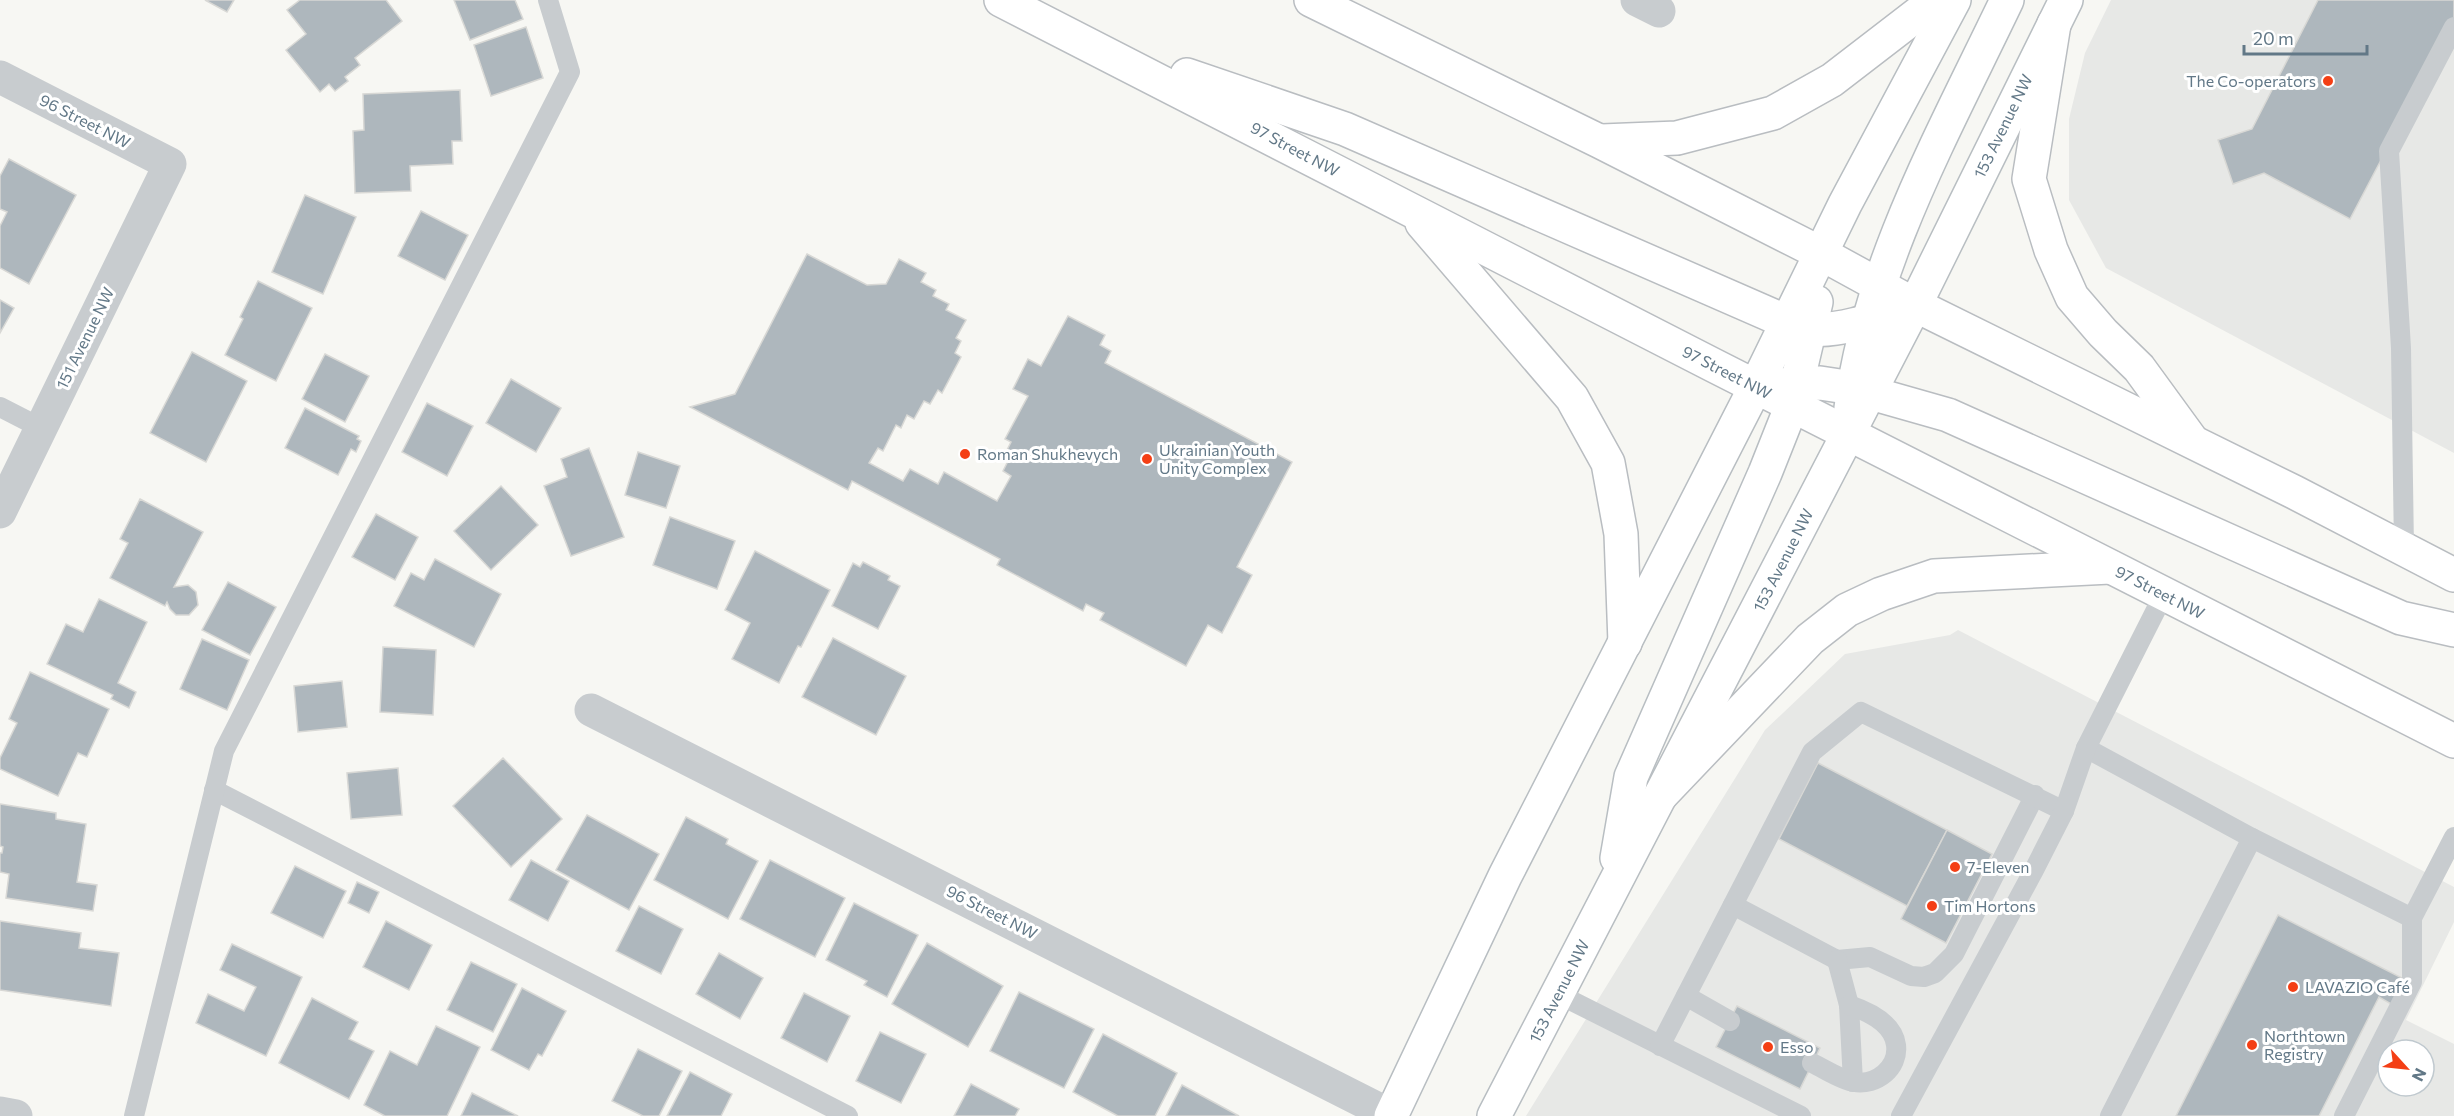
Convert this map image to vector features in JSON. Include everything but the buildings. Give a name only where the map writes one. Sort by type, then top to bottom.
[{"type":"main road","name":"97 Street NW","points":[[1001,0],[1756,386],[1795,394],[1848,434],[2454,741]]},
{"type":"main road","points":[[1311,0],[1599,141],[1820,253],[1915,305],[2193,441],[2454,575]]},
{"type":"main road","points":[[1599,141],[1677,138],[1773,113],[1832,80],[1936,0]]},
{"type":"main road","points":[[1612,888],[1631,777],[1765,473],[1795,394],[1798,325],[1820,253],[1954,0]]},
{"type":"main road","points":[[1862,390],[1867,321],[1879,285],[1903,221],[2007,0]]},
{"type":"main road","points":[[2060,12],[2029,179],[2051,250],[2073,297],[2103,333],[2139,368],[2193,441]]},
{"type":"main road","name":"153 Avenue NW","points":[[1494,1116],[1848,434],[1862,390],[1915,305],[2060,12]]},
{"type":"main road","points":[[1072,36],[1345,129],[1798,325],[1829,329],[1867,321],[1915,305]]},
{"type":"main road","points":[[1411,210],[1572,398],[1608,463],[1621,534],[1625,643]]},
{"type":"main road","points":[[1391,1116],[1505,876],[1756,386],[1798,325]]},
{"type":"main road","points":[[1795,394],[1820,383],[1862,390],[1948,415],[2402,618],[2454,630]]},
{"type":"main road","points":[[1661,795],[1810,639],[1847,610],[1881,594],[1934,576],[2111,567]]},
{"type":"street","name":"96 Street NW","points":[[0,77],[170,164]]},
{"type":"street","name":"151 Avenue NW","points":[[0,512],[170,164]]},
{"type":"street","name":"96 Street NW","points":[[591,710],[1391,1116]]},
{"type":"street","points":[[0,1113],[16,1116]]},
{"type":"lane","points":[[134,1116],[224,751],[570,72],[548,0]]},
{"type":"lane","points":[[2404,549],[2402,348],[2389,151],[2454,27]]},
{"type":"lane","points":[[0,407],[41,429]]},
{"type":"lane","points":[[1901,1116],[2034,870],[2064,810],[2086,748],[2164,594]]},
{"type":"lane","points":[[1660,1046],[1812,752],[1861,712],[2064,810]]},
{"type":"lane","points":[[2086,748],[2252,838],[2412,918]]},
{"type":"lane","points":[[214,790],[848,1116]]},
{"type":"lane","points":[[1733,905],[1837,960],[1870,957],[1911,976],[1935,974],[1954,954],[2035,795]]},
{"type":"lane","points":[[2344,1116],[2412,982],[2412,918],[2454,837]]},
{"type":"lane","points":[[2110,1116],[2252,838]]},
{"type":"lane","points":[[1837,960],[1849,1005],[1853,1082]]},
{"type":"lane","points":[[1558,994],[1801,1116]]},
{"type":"lane","points":[[1686,996],[1730,1021]]},
{"type":"lane","points":[[1812,1063],[1853,1082],[1866,1083],[1878,1079],[1888,1071],[1896,1045],[1892,1034],[1878,1019],[1865,1010],[1849,1005]]},
{"type":"shaded area","points":[[2111,0],[2454,0],[2454,453],[2106,268],[2069,200],[2069,119],[2085,53]]},
{"type":"shaded area","points":[[1958,630],[2454,887],[2454,922],[2406,1020],[2454,1044],[2454,1116],[1526,1116],[1765,730],[1845,654],[1950,635]]},
{"type":"place","name":"The Co-operators","points":[[2328,81]]},
{"type":"place","name":"Roman Shukhevych","points":[[965,454]]},
{"type":"place","name":"Ukrainian Youth Unity Complex","points":[[1147,459]]},
{"type":"place","name":"7-Eleven","points":[[1955,867]]},
{"type":"place","name":"Tim Hortons","points":[[1932,906]]},
{"type":"place","name":"LAVAZIO Café","points":[[2293,987]]},
{"type":"place","name":"Northtown Registry","points":[[2252,1045]]},
{"type":"place","name":"Esso","points":[[1768,1047]]}]
